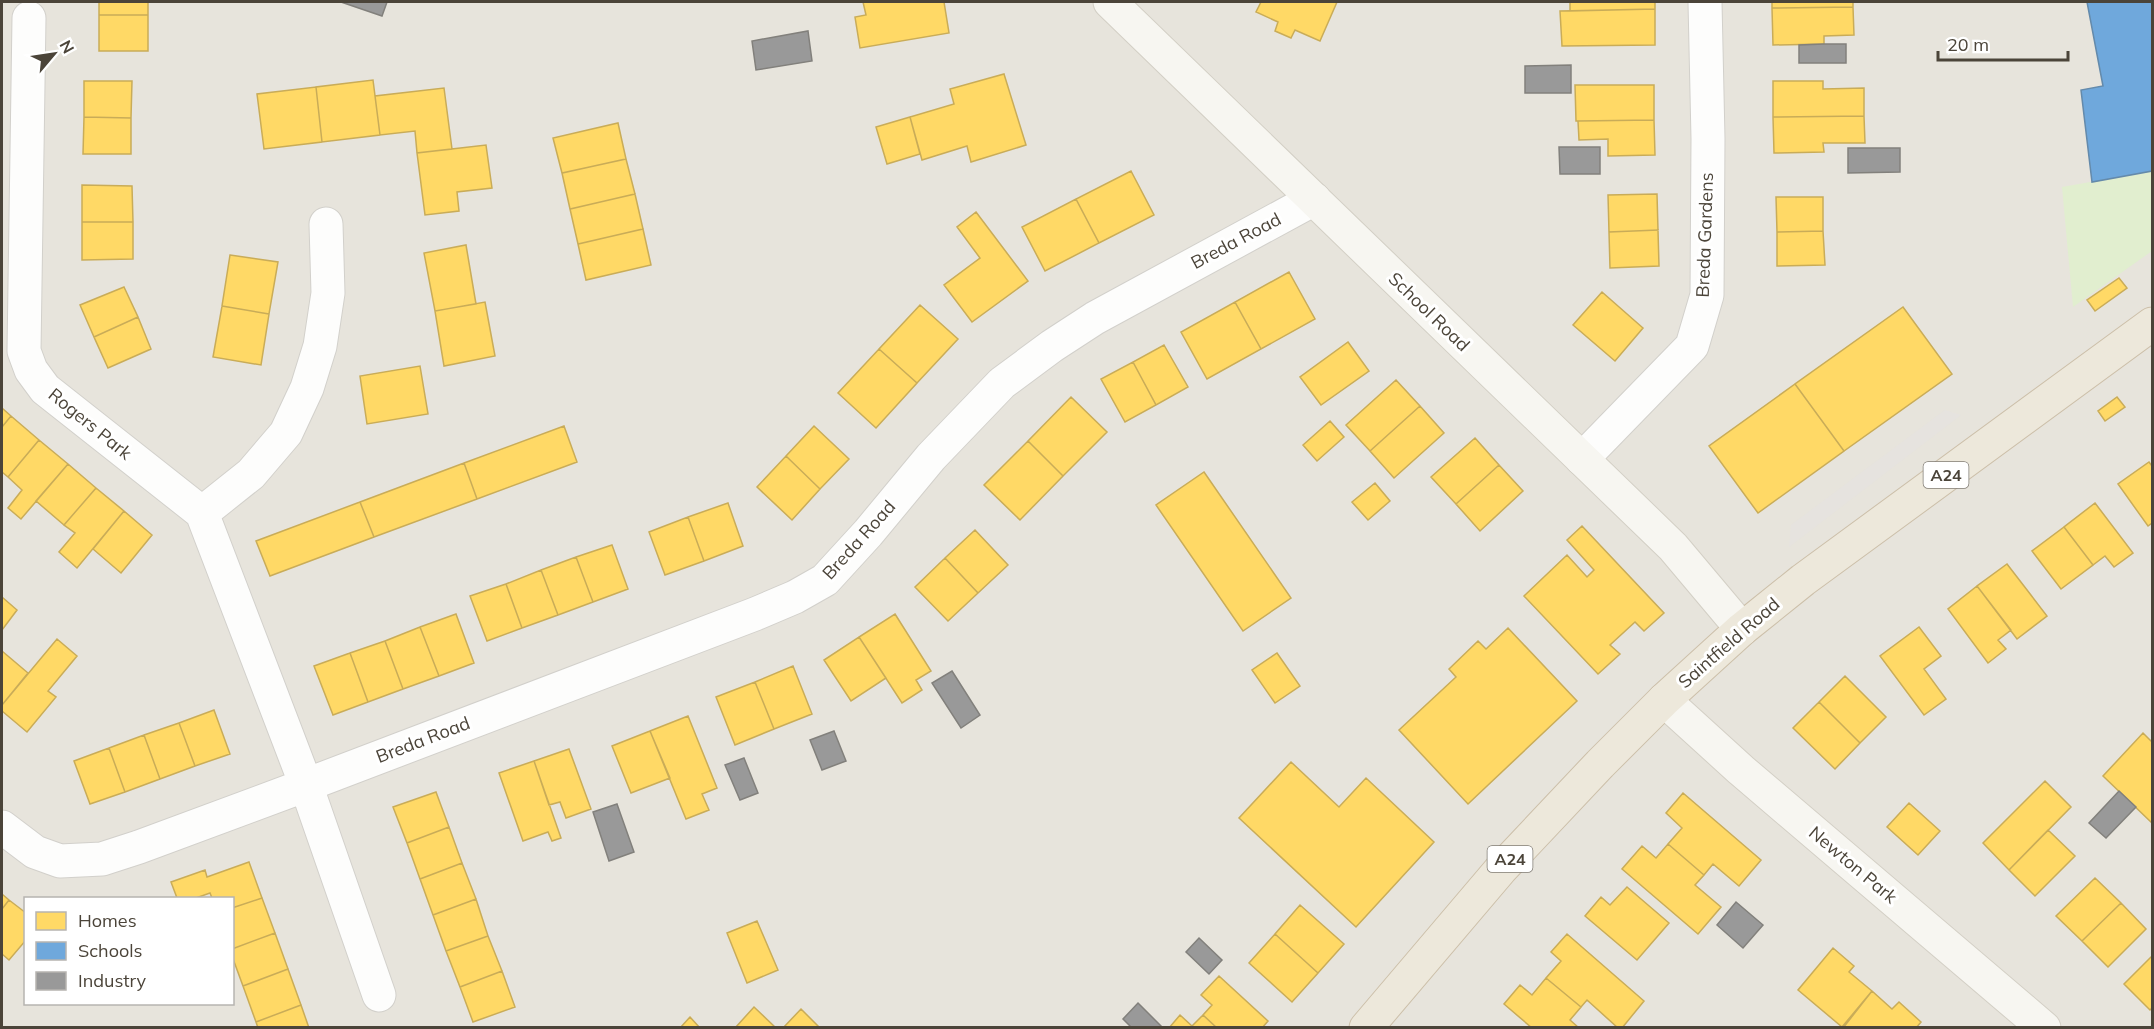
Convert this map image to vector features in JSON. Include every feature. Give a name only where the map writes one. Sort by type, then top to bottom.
[{"type":"highway","name":"Saintfield Road","points":[[1366,1028],[1501,869],[1595,769],[1664,700],[1742,629],[1811,574],[2152,324]]},
{"type":"street","name":"School Road","points":[[1110,2],[1689,564],[1742,629]]},
{"type":"street","name":"Breda Gardens","points":[[1582,459],[1692,346],[1707,296],[1708,139],[1705,2]]},
{"type":"street","name":"Rogers Park","points":[[29,18],[24,351],[31,370],[45,389],[202,513]]},
{"type":"street","name":"Breda Road","points":[[2,827],[35,852],[60,861],[102,859],[306,785],[795,597],[825,580],[868,533],[931,457],[1002,383],[1095,318],[1314,199]]},
{"type":"street","points":[[326,224],[328,293],[320,346],[307,388],[286,433],[251,474],[202,513],[306,785],[379,995]]},
{"type":"street","name":"Newton Park","points":[[1664,700],[1741,770],[2044,1028]]},
{"type":"shaded area","points":[[2,2],[2152,2],[2152,1027],[2,1028]]},
{"type":"shaded area","points":[[1945,410],[1961,415],[1789,547],[1791,525]]},
{"type":"green space","points":[[2152,171],[2152,251],[2073,307],[2062,187]]},
{"type":"building: Homes","points":[[99,2],[148,2],[148,15],[99,15]]},
{"type":"building: Homes","points":[[863,2],[944,2],[949,33],[860,48],[855,17],[866,15]]},
{"type":"building: Homes","points":[[1261,2],[1337,2],[1320,41],[1295,30],[1291,38],[1275,31],[1278,22],[1256,12]]},
{"type":"building: Homes","points":[[1570,2],[1655,2],[1655,9],[1570,11]]},
{"type":"building: Homes","points":[[1772,2],[1853,2],[1853,7],[1772,8]]},
{"type":"building: Homes","points":[[1853,7],[1854,35],[1824,36],[1824,44],[1773,45],[1772,8]]},
{"type":"building: Homes","points":[[1655,9],[1655,45],[1562,46],[1560,11]]},
{"type":"building: Homes","points":[[99,15],[148,15],[148,51],[99,51]]},
{"type":"building: Homes","points":[[1004,74],[1026,145],[971,162],[967,146],[922,160],[910,117],[954,104],[950,89]]},
{"type":"building: Homes","points":[[373,80],[380,135],[322,142],[316,87]]},
{"type":"building: Homes","points":[[84,81],[132,81],[131,118],[84,117]]},
{"type":"building: Homes","points":[[1773,81],[1823,81],[1823,89],[1864,88],[1864,116],[1773,117]]},
{"type":"building: Homes","points":[[1575,85],[1654,85],[1654,120],[1576,121]]},
{"type":"building: Homes","points":[[316,87],[322,142],[264,149],[257,94]]},
{"type":"building: Homes","points":[[444,88],[452,149],[417,153],[415,131],[380,135],[375,96]]},
{"type":"building: Homes","points":[[1864,116],[1865,143],[1823,143],[1824,152],[1774,153],[1773,117]]},
{"type":"building: Homes","points":[[84,117],[131,118],[131,154],[83,154]]},
{"type":"building: Homes","points":[[910,117],[920,154],[887,164],[876,127]]},
{"type":"building: Homes","points":[[1654,120],[1655,155],[1608,156],[1608,139],[1579,140],[1578,121]]},
{"type":"building: Homes","points":[[618,123],[626,159],[562,173],[553,138]]},
{"type":"building: Homes","points":[[486,145],[492,188],[457,192],[459,211],[425,215],[417,153]]},
{"type":"building: Homes","points":[[626,159],[635,194],[570,209],[562,173]]},
{"type":"building: Homes","points":[[1131,171],[1154,215],[1099,243],[1076,199]]},
{"type":"building: Homes","points":[[82,185],[132,186],[133,222],[82,222]]},
{"type":"building: Homes","points":[[635,194],[643,229],[578,244],[570,209]]},
{"type":"building: Homes","points":[[1657,194],[1658,230],[1609,232],[1608,195]]},
{"type":"building: Homes","points":[[1776,197],[1823,197],[1823,231],[1777,232]]},
{"type":"building: Homes","points":[[1076,199],[1099,243],[1045,271],[1022,227]]},
{"type":"building: Homes","points":[[976,212],[1028,281],[972,322],[944,285],[980,258],[957,227]]},
{"type":"building: Homes","points":[[82,222],[133,222],[133,259],[82,260]]},
{"type":"building: Homes","points":[[643,229],[651,265],[586,280],[578,244]]},
{"type":"building: Homes","points":[[1658,230],[1659,266],[1610,268],[1609,232]]},
{"type":"building: Homes","points":[[1823,231],[1825,265],[1777,266],[1777,232]]},
{"type":"building: Homes","points":[[466,245],[476,304],[435,311],[424,253]]},
{"type":"building: Homes","points":[[230,255],[278,262],[269,314],[222,306]]},
{"type":"building: Homes","points":[[1289,272],[1315,319],[1261,349],[1235,302]]},
{"type":"building: Homes","points":[[2119,278],[2127,288],[2095,311],[2087,300]]},
{"type":"building: Homes","points":[[124,287],[138,317],[94,337],[80,305]]},
{"type":"building: Homes","points":[[1602,292],[1643,328],[1615,361],[1573,325]]},
{"type":"building: Homes","points":[[485,302],[495,356],[444,366],[435,311]]},
{"type":"building: Homes","points":[[1235,302],[1261,349],[1207,379],[1181,332]]},
{"type":"building: Homes","points":[[920,305],[958,339],[917,383],[879,349]]},
{"type":"building: Homes","points":[[222,306],[269,314],[261,365],[213,357]]},
{"type":"building: Homes","points":[[1903,307],[1952,374],[1844,451],[1795,384]]},
{"type":"building: Homes","points":[[138,317],[151,349],[108,368],[94,337]]},
{"type":"building: Homes","points":[[1348,342],[1369,371],[1321,405],[1300,377]]},
{"type":"building: Homes","points":[[1164,345],[1188,387],[1156,405],[1133,362]]},
{"type":"building: Homes","points":[[879,349],[917,383],[876,428],[838,393]]},
{"type":"building: Homes","points":[[1133,362],[1156,405],[1125,422],[1101,379]]},
{"type":"building: Homes","points":[[420,366],[428,414],[367,424],[360,376]]},
{"type":"building: Homes","points":[[1396,380],[1420,406],[1370,451],[1346,425]]},
{"type":"building: Homes","points":[[1795,384],[1844,451],[1758,513],[1709,446]]},
{"type":"building: Homes","points":[[1071,397],[1107,432],[1063,476],[1028,441]]},
{"type":"building: Homes","points":[[2117,397],[2125,407],[2105,421],[2098,411]]},
{"type":"building: Homes","points":[[1420,406],[1444,433],[1394,478],[1370,451]]},
{"type":"building: Homes","points":[[2,408],[11,416],[2,427]]},
{"type":"building: Homes","points":[[11,416],[39,440],[8,477],[2,472],[2,427]]},
{"type":"building: Homes","points":[[1330,421],[1344,437],[1317,461],[1303,445]]},
{"type":"building: Homes","points":[[564,426],[577,462],[477,499],[464,463]]},
{"type":"building: Homes","points":[[814,426],[849,459],[820,489],[786,456]]},
{"type":"building: Homes","points":[[1475,438],[1499,465],[1456,504],[1431,477]]},
{"type":"building: Homes","points":[[39,440],[68,464],[21,519],[8,508],[22,490],[8,477]]},
{"type":"building: Homes","points":[[1028,441],[1063,476],[1020,520],[984,485]]},
{"type":"building: Homes","points":[[786,456],[820,489],[792,520],[757,487]]},
{"type":"building: Homes","points":[[2149,462],[2152,466],[2152,523],[2148,526],[2118,484]]},
{"type":"building: Homes","points":[[464,463],[477,499],[374,537],[360,502]]},
{"type":"building: Homes","points":[[68,464],[96,488],[64,525],[36,501]]},
{"type":"building: Homes","points":[[1499,465],[1523,491],[1480,531],[1456,504]]},
{"type":"building: Homes","points":[[1204,472],[1291,598],[1243,631],[1156,505]]},
{"type":"building: Homes","points":[[1375,483],[1390,501],[1368,520],[1352,502]]},
{"type":"building: Homes","points":[[96,488],[124,511],[77,568],[59,552],[75,533],[64,525]]},
{"type":"building: Homes","points":[[360,502],[374,537],[270,576],[256,541]]},
{"type":"building: Homes","points":[[728,503],[743,546],[704,561],[688,517]]},
{"type":"building: Homes","points":[[2095,503],[2133,553],[2114,567],[2105,556],[2093,565],[2064,527]]},
{"type":"building: Homes","points":[[124,511],[152,535],[121,573],[93,549]]},
{"type":"building: Homes","points":[[688,517],[704,561],[665,575],[649,532]]},
{"type":"building: Homes","points":[[1582,526],[1664,613],[1644,631],[1635,622],[1610,645],[1620,654],[1598,674],[1524,596],[1567,555],[1587,577],[1594,570],[1567,540]]},
{"type":"building: Homes","points":[[2064,527],[2093,565],[2061,589],[2032,551]]},
{"type":"building: Homes","points":[[975,530],[1008,565],[978,593],[945,558]]},
{"type":"building: Homes","points":[[612,545],[628,589],[593,602],[576,557]]},
{"type":"building: Homes","points":[[576,557],[593,602],[558,615],[541,570]]},
{"type":"building: Homes","points":[[945,558],[978,593],[948,621],[915,587]]},
{"type":"building: Homes","points":[[2007,564],[2047,616],[2017,639],[1977,586]]},
{"type":"building: Homes","points":[[541,570],[558,615],[522,628],[506,584]]},
{"type":"building: Homes","points":[[506,584],[522,628],[487,641],[470,596]]},
{"type":"building: Homes","points":[[1977,586],[2011,630],[1998,640],[2006,649],[1988,663],[1948,609]]},
{"type":"building: Homes","points":[[2,597],[17,610],[2,630]]},
{"type":"building: Homes","points":[[456,614],[474,663],[439,676],[420,627]]},
{"type":"building: Homes","points":[[895,614],[931,671],[916,680],[922,690],[902,703],[859,637]]},
{"type":"building: Homes","points":[[420,627],[439,676],[403,689],[385,641]]},
{"type":"building: Homes","points":[[1919,627],[1941,656],[1924,669],[1946,699],[1924,715],[1880,656]]},
{"type":"building: Homes","points":[[1508,628],[1577,701],[1468,804],[1399,730],[1456,677],[1449,669],[1478,641],[1486,649]]},
{"type":"building: Homes","points":[[859,637],[886,678],[851,701],[824,660]]},
{"type":"building: Homes","points":[[57,639],[77,656],[48,691],[56,697],[27,732],[2,711],[2,705]]},
{"type":"building: Homes","points":[[385,641],[403,689],[368,702],[350,653]]},
{"type":"building: Homes","points":[[2,651],[28,673],[2,705]]},
{"type":"building: Homes","points":[[350,653],[368,702],[333,715],[314,666]]},
{"type":"building: Homes","points":[[1277,653],[1300,686],[1275,703],[1252,670]]},
{"type":"building: Homes","points":[[793,666],[812,714],[774,729],[755,682]]},
{"type":"building: Homes","points":[[1845,676],[1886,717],[1860,743],[1819,702]]},
{"type":"building: Homes","points":[[755,682],[774,729],[735,745],[716,697]]},
{"type":"building: Homes","points":[[1819,702],[1860,743],[1835,769],[1793,728]]},
{"type":"building: Homes","points":[[214,710],[230,754],[195,766],[179,723]]},
{"type":"building: Homes","points":[[688,716],[717,788],[702,794],[709,810],[686,819],[650,731]]},
{"type":"building: Homes","points":[[179,723],[195,766],[160,779],[144,735]]},
{"type":"building: Homes","points":[[650,731],[670,778],[631,793],[612,746]]},
{"type":"building: Homes","points":[[2143,733],[2152,742],[2152,823],[2103,776]]},
{"type":"building: Homes","points":[[144,735],[160,779],[125,792],[109,748]]},
{"type":"building: Homes","points":[[109,748],[125,792],[90,804],[74,761]]},
{"type":"building: Homes","points":[[569,749],[591,809],[566,818],[560,802],[549,805],[534,761]]},
{"type":"building: Homes","points":[[534,761],[561,838],[552,841],[548,832],[523,841],[499,773]]},
{"type":"building: Homes","points":[[1291,762],[1339,807],[1366,778],[1434,842],[1356,927],[1239,818]]},
{"type":"building: Homes","points":[[2045,781],[2071,807],[2009,870],[1983,843]]},
{"type":"building: Homes","points":[[436,792],[449,827],[407,843],[393,807]]},
{"type":"building: Homes","points":[[1683,793],[1761,860],[1739,886],[1713,864],[1704,875],[1668,844],[1682,828],[1666,813]]},
{"type":"building: Homes","points":[[1909,803],[1940,831],[1918,855],[1887,827]]},
{"type":"building: Homes","points":[[449,827],[462,863],[420,879],[407,843]]},
{"type":"building: Homes","points":[[2048,830],[2075,856],[2035,896],[2009,870]]},
{"type":"building: Homes","points":[[1668,844],[1704,875],[1695,885],[1721,907],[1698,934],[1622,869],[1642,846],[1656,858]]},
{"type":"building: Homes","points":[[249,862],[262,898],[234,907],[234,897],[212,897],[210,893],[199,897],[177,897],[171,882],[205,870],[207,877]]},
{"type":"building: Homes","points":[[462,863],[476,899],[433,915],[420,879]]},
{"type":"building: Homes","points":[[2095,878],[2121,903],[2082,941],[2056,916]]},
{"type":"building: Homes","points":[[1627,887],[1669,923],[1637,960],[1585,916],[1601,897],[1610,905]]},
{"type":"building: Homes","points":[[2,894],[9,900],[2,909]]},
{"type":"building: Homes","points":[[262,898],[275,933],[234,948],[234,907]]},
{"type":"building: Homes","points":[[476,899],[488,936],[446,951],[433,915]]},
{"type":"building: Homes","points":[[9,900],[24,911],[24,942],[9,960],[2,954],[2,909]]},
{"type":"building: Homes","points":[[2121,903],[2146,929],[2108,967],[2082,941]]},
{"type":"building: Homes","points":[[1300,905],[1344,944],[1318,973],[1275,934]]},
{"type":"building: Homes","points":[[757,921],[778,970],[747,983],[727,933]]},
{"type":"building: Homes","points":[[275,933],[288,969],[243,986],[234,961],[234,948]]},
{"type":"building: Homes","points":[[1275,934],[1318,973],[1292,1002],[1249,963]]},
{"type":"building: Homes","points":[[1567,934],[1644,1001],[1622,1028],[1618,1028],[1587,1000],[1581,1007],[1546,978],[1561,961],[1551,952]]},
{"type":"building: Homes","points":[[488,936],[502,971],[460,987],[446,951]]},
{"type":"building: Homes","points":[[1833,948],[1854,966],[1849,972],[1872,991],[1842,1027],[1798,990]]},
{"type":"building: Homes","points":[[2152,956],[2152,1008],[2150,1010],[2124,984]]},
{"type":"building: Homes","points":[[288,969],[301,1005],[256,1022],[243,986]]},
{"type":"building: Homes","points":[[502,971],[515,1007],[473,1022],[460,987]]},
{"type":"building: Homes","points":[[1219,976],[1268,1021],[1262,1028],[1217,1028],[1203,1015],[1212,1005],[1201,995]]},
{"type":"building: Homes","points":[[1546,978],[1581,1007],[1570,1020],[1579,1028],[1532,1028],[1504,1004],[1520,985],[1532,995]]},
{"type":"building: Homes","points":[[1872,991],[1892,1009],[1899,1002],[1921,1022],[1916,1028],[1843,1028]]},
{"type":"building: Homes","points":[[301,1005],[309,1028],[258,1028],[256,1022]]},
{"type":"building: Homes","points":[[754,1007],[776,1028],[735,1028]]},
{"type":"building: Homes","points":[[801,1009],[820,1028],[783,1028]]},
{"type":"building: Homes","points":[[1180,1015],[1192,1026],[1203,1015],[1217,1028],[1169,1028]]},
{"type":"building: Homes","points":[[690,1017],[700,1028],[680,1028]]},
{"type":"building: Schools","points":[[2087,2],[2152,2],[2152,171],[2092,182],[2081,90],[2103,86]]},
{"type":"building: Industry","points":[[341,2],[387,2],[382,16]]},
{"type":"building: Industry","points":[[808,31],[812,61],[756,70],[752,41]]},
{"type":"building: Industry","points":[[1846,44],[1846,63],[1799,63],[1799,45]]},
{"type":"building: Industry","points":[[1571,65],[1571,93],[1525,93],[1525,66]]},
{"type":"building: Industry","points":[[1559,147],[1600,147],[1600,174],[1560,174]]},
{"type":"building: Industry","points":[[1848,148],[1900,148],[1900,172],[1848,173]]},
{"type":"building: Industry","points":[[952,671],[980,715],[961,728],[932,683]]},
{"type":"building: Industry","points":[[834,731],[846,761],[822,770],[810,740]]},
{"type":"building: Industry","points":[[744,758],[758,793],[740,800],[725,765]]},
{"type":"building: Industry","points":[[2119,791],[2136,807],[2106,838],[2089,823]]},
{"type":"building: Industry","points":[[617,804],[634,852],[609,861],[593,812]]},
{"type":"building: Industry","points":[[1736,902],[1763,925],[1743,948],[1717,925]]},
{"type":"building: Industry","points":[[1199,938],[1222,960],[1209,974],[1186,952]]},
{"type":"building: Industry","points":[[1138,1003],[1163,1028],[1132,1028],[1123,1019]]}]
